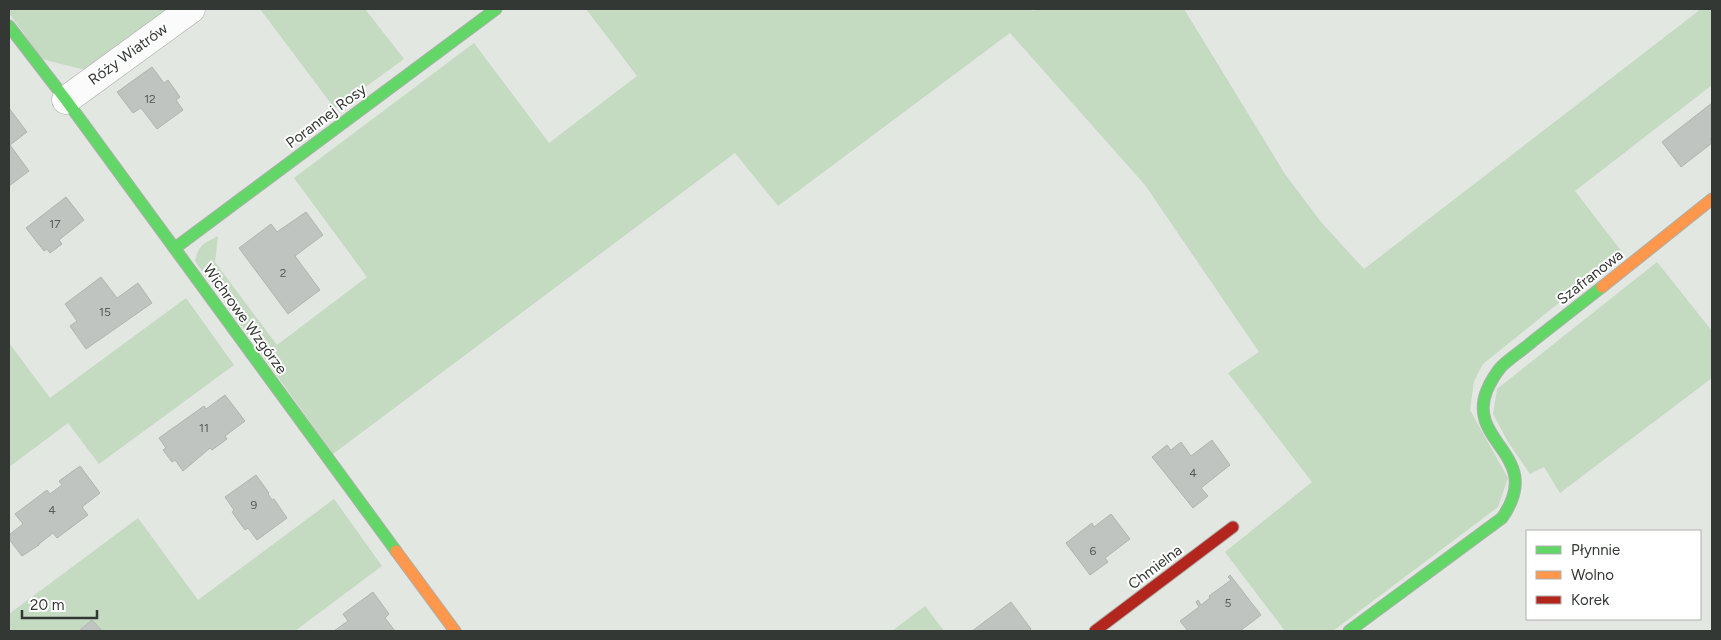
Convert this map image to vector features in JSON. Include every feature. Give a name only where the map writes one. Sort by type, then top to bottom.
[{"type":"street","name":"Róży Wiatrów","points":[[66,100],[191,9]]},
{"type":"street","name":"Porannej Rosy","points":[[175,248],[496,9]]},
{"type":"street","name":"Wichrowe Wzgórze","points":[[9,26],[66,100],[455,631]]},
{"type":"street","name":"Szafranowa","points":[[1349,631],[1502,518],[1510,506],[1515,494],[1514,469],[1486,427],[1482,404],[1489,382],[1500,368],[1712,199]]},
{"type":"street","name":"Chmielna","points":[[1095,631],[1233,527]]},
{"type":"green space","points":[[9,9],[174,9],[89,71],[42,59],[9,13]]},
{"type":"green space","points":[[260,9],[365,9],[404,59],[335,109]]},
{"type":"green space","points":[[586,9],[1032,9],[1033,11],[1037,9],[1184,9],[1285,174],[1321,222],[1364,269],[1701,9],[1712,9],[1712,85],[1575,191],[1622,252],[1483,364],[1474,381],[1470,410],[1508,478],[1498,507],[1333,631],[1285,631],[1225,552],[1312,482],[1228,373],[1259,352],[1145,185],[1010,33],[778,206],[735,153],[333,454],[195,261],[198,251],[205,243],[218,236],[215,262],[277,345],[367,277],[294,178],[474,43],[549,143],[637,76]]},
{"type":"green space","points":[[1657,262],[1712,331],[1712,378],[1560,493],[1544,467],[1530,474],[1508,442],[1493,414],[1497,389]]},
{"type":"green space","points":[[186,298],[234,365],[99,464],[68,423],[9,467],[9,343],[50,398]]},
{"type":"green space","points":[[334,499],[382,566],[295,631],[9,631],[9,614],[138,518],[198,600]]},
{"type":"green space","points":[[925,606],[944,631],[892,631]]},
{"type":"building","points":[[152,67],[164,83],[168,80],[180,97],[176,100],[183,110],[157,129],[141,108],[133,113],[117,92]]},
{"type":"building","points":[[1712,103],[1712,137],[1710,139],[1712,143],[1681,167],[1662,142]]},
{"type":"building","points":[[9,108],[27,132],[10,145],[29,171],[9,186]]},
{"type":"building","points":[[66,197],[84,220],[59,240],[62,244],[50,253],[47,249],[44,251],[26,228]]},
{"type":"building","points":[[306,212],[323,235],[295,256],[320,290],[288,314],[239,248],[271,224],[277,232]]},
{"type":"building","points":[[101,277],[117,298],[138,283],[152,303],[86,349],[70,326],[77,321],[65,304]]},
{"type":"building","points":[[225,395],[245,421],[225,436],[227,439],[212,450],[210,448],[183,471],[175,460],[172,462],[163,450],[166,448],[159,438],[204,406],[206,409]]},
{"type":"building","points":[[1212,440],[1230,465],[1201,488],[1208,496],[1193,508],[1152,457],[1167,445],[1171,450],[1181,442],[1191,456]]},
{"type":"building","points":[[80,466],[100,493],[82,507],[88,515],[57,538],[53,533],[22,556],[9,539],[9,535],[23,524],[15,514],[47,490],[50,494],[62,485],[59,481]]},
{"type":"building","points":[[256,475],[272,500],[274,499],[287,518],[257,540],[248,528],[245,530],[232,512],[234,510],[225,497]]},
{"type":"building","points":[[1111,514],[1130,539],[1105,558],[1108,562],[1090,575],[1066,543],[1092,523],[1094,527]]},
{"type":"building","points":[[1230,575],[1261,615],[1240,631],[1188,631],[1180,621],[1199,607],[1196,602],[1198,600],[1201,605],[1210,598],[1209,596],[1231,580],[1228,577]]},
{"type":"building","points":[[373,592],[389,614],[385,618],[395,631],[334,631],[348,621],[343,614]]},
{"type":"building","points":[[1011,602],[1031,629],[1028,631],[972,631]]},
{"type":"building","points":[[92,620],[102,631],[79,631]]},
{"type":"traffic: fast","points":[[175,248],[496,9]]},
{"type":"traffic: fast","points":[[9,26],[66,100],[396,551]]},
{"type":"traffic: fast","points":[[1349,631],[1502,518],[1513,497],[1515,479],[1511,464],[1486,423],[1483,408],[1487,390],[1501,367],[1602,287]]},
{"type":"traffic: slow","points":[[1602,287],[1712,199]]},
{"type":"traffic: slow","points":[[396,551],[455,631]]},
{"type":"traffic: jam","points":[[1095,631],[1233,527]]}]
